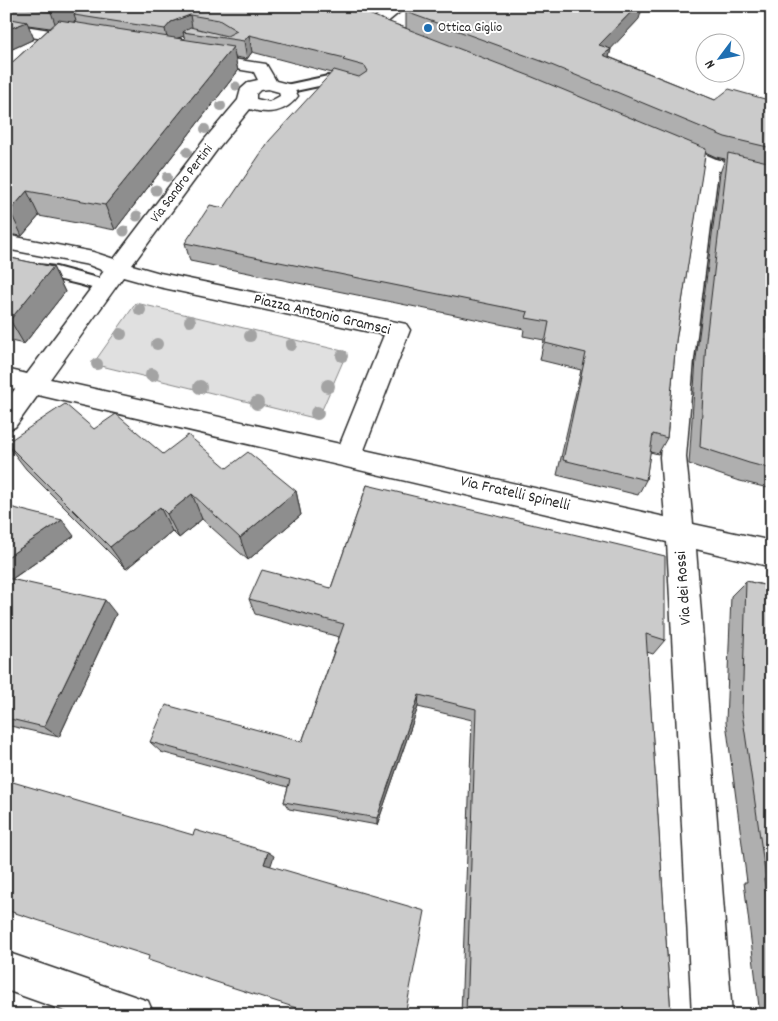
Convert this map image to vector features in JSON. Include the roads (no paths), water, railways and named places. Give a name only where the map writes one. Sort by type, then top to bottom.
[{"type":"street","points":[[391,33],[366,23],[400,6]]},
{"type":"street","points":[[6,28],[101,43]]},
{"type":"street","points":[[189,57],[260,68],[269,84],[286,89],[289,96],[277,105],[263,107],[247,101]]},
{"type":"street","name":"Via Sandro Pertini","points":[[112,277],[212,143],[247,101],[246,93],[269,84]]},
{"type":"street","points":[[656,139],[710,163],[772,178]]},
{"type":"street","name":"Via dei Rossi","points":[[710,163],[682,359],[673,457],[681,534],[712,1015]]},
{"type":"street","points":[[6,242],[93,259],[112,277],[6,420]]},
{"type":"street","name":"Piazza Antonio Gramsci","points":[[112,277],[159,280],[398,330],[349,455]]},
{"type":"street","points":[[6,378],[349,455]]},
{"type":"street","name":"Via Fratelli Spinelli","points":[[349,455],[772,554]]},
{"type":"street","points":[[6,971],[134,1015]]},
{"type":"lane","points":[[286,89],[328,80],[360,89]]},
{"type":"lane","points":[[6,276],[17,271],[34,269],[112,277]]},
{"type":"place","name":"Ottica Giglio","points":[[428,28]]}]
